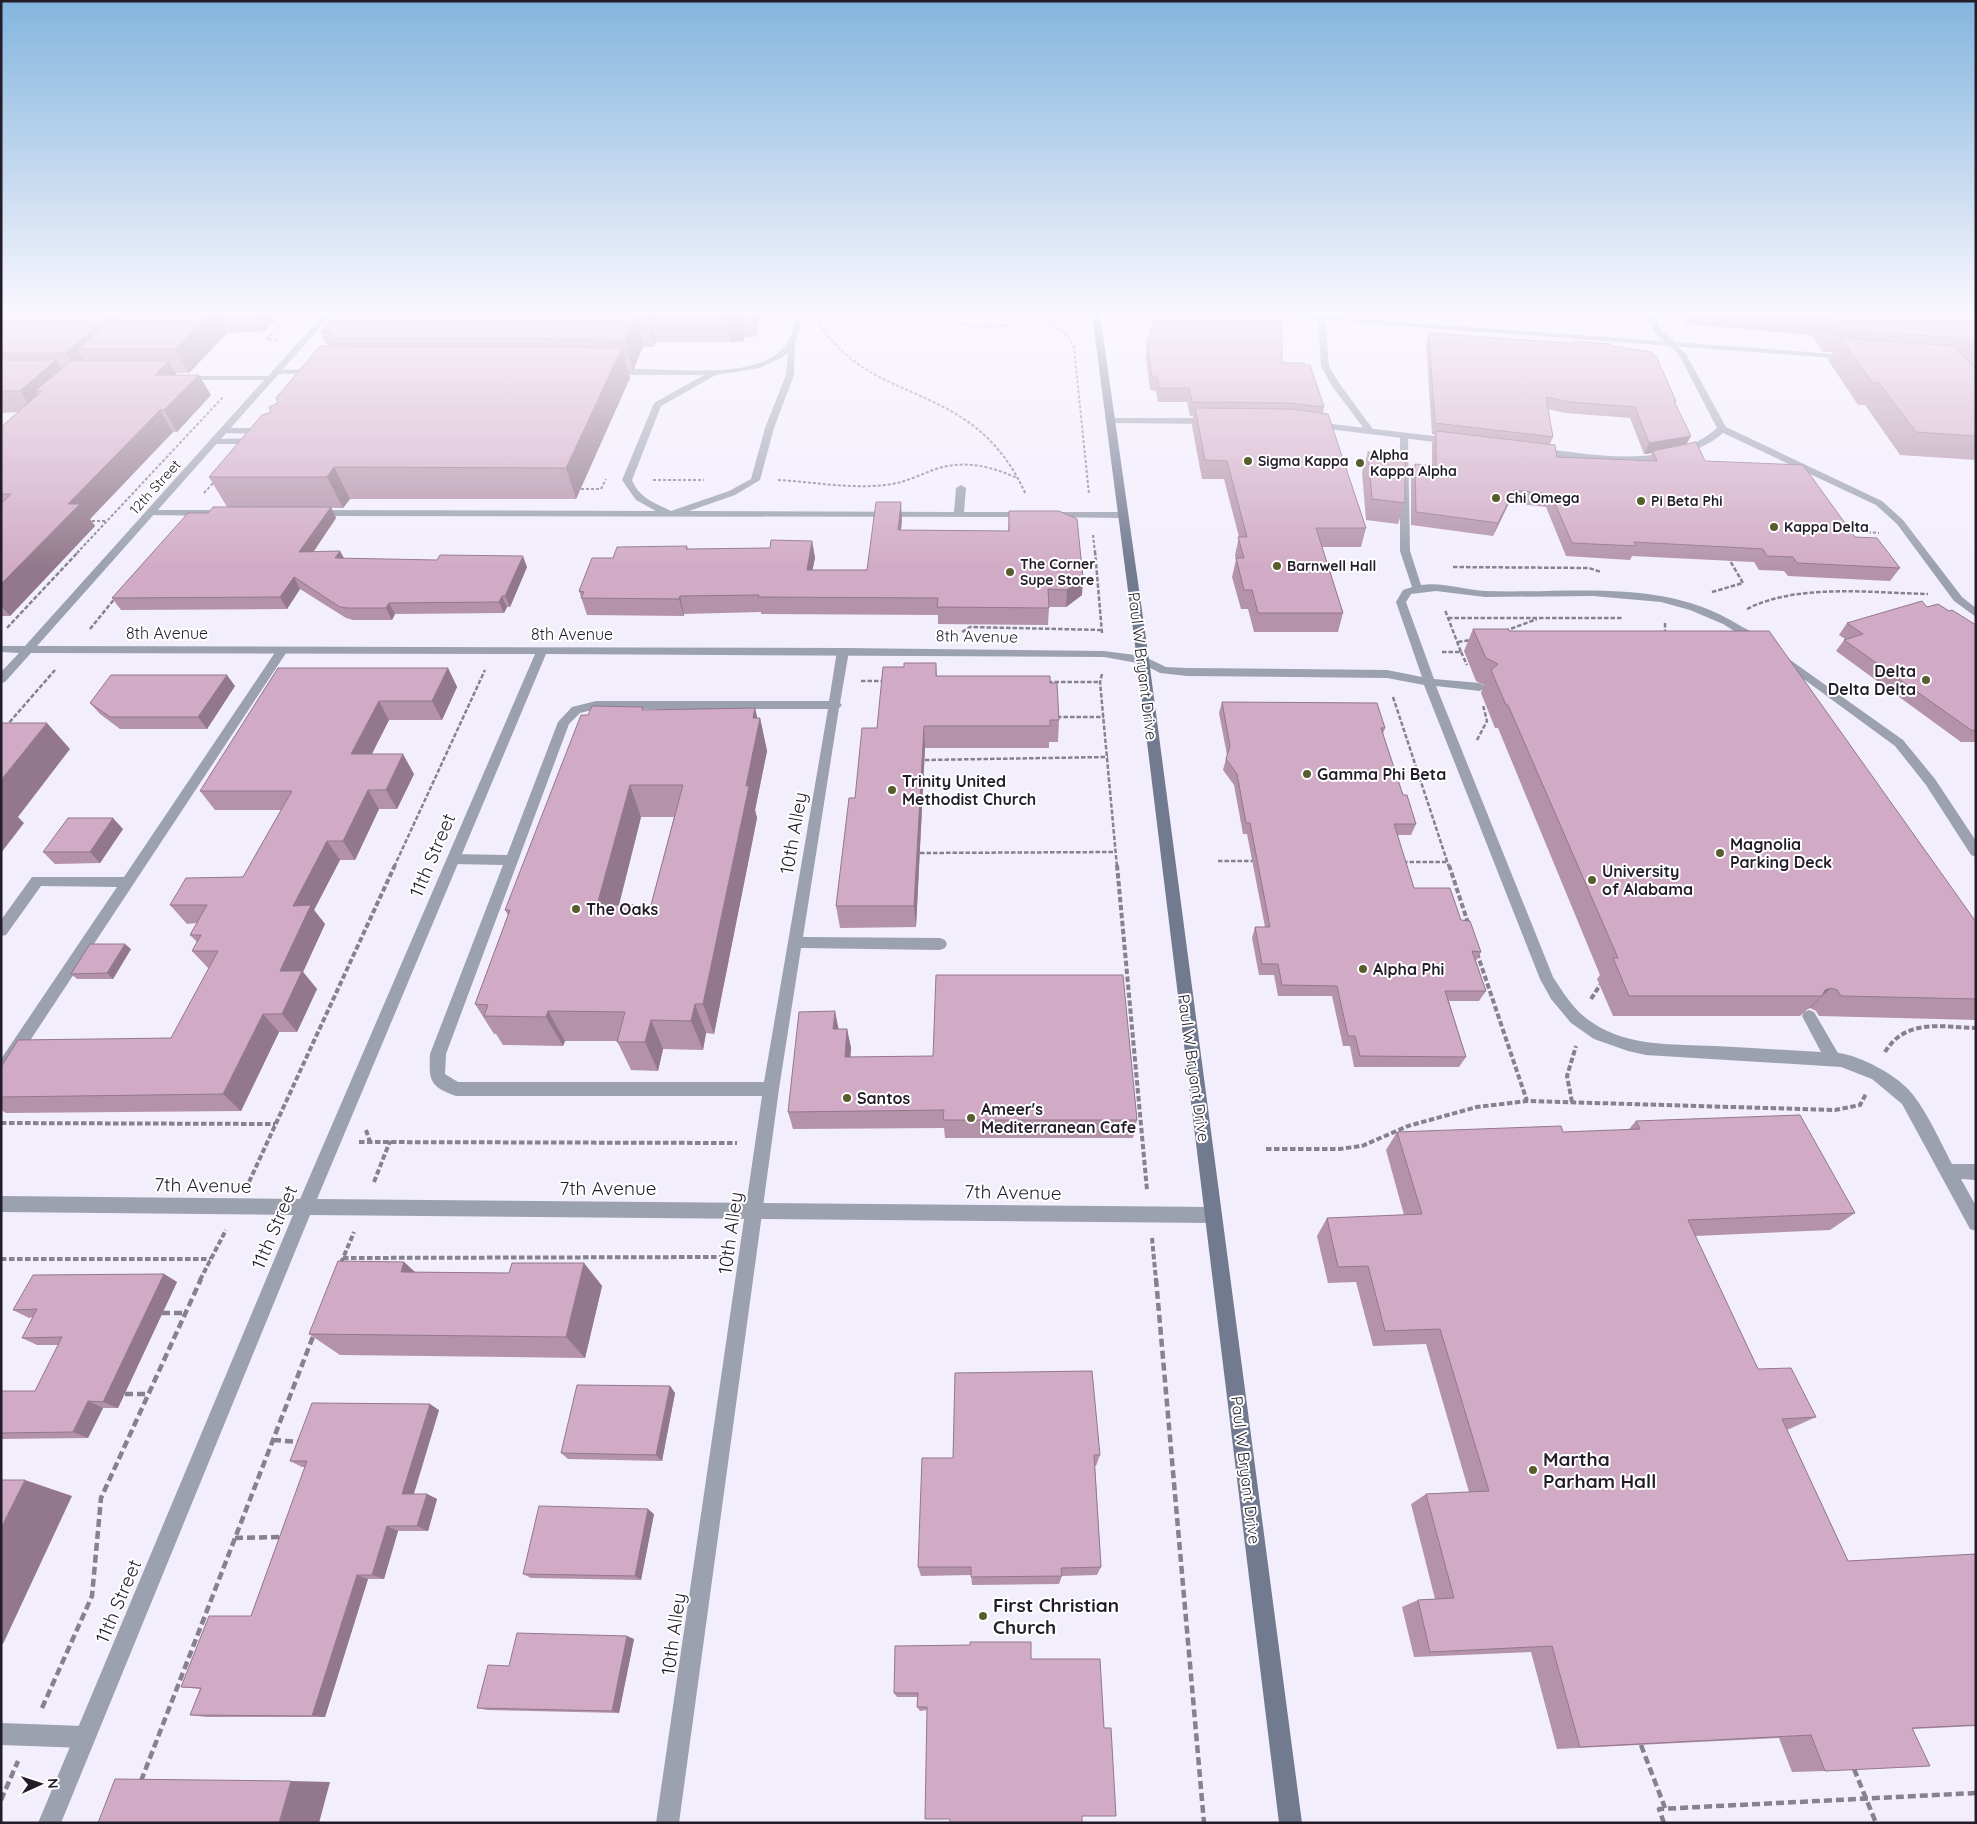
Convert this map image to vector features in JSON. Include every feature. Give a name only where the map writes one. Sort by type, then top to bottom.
[{"type":"main road","name":"Paul W Bryant Drive","points":[[1108,399],[1291,1823]]},
{"type":"street","name":"12th Street","points":[[1,679],[252,399]]},
{"type":"street","points":[[667,399],[657,406],[627,480],[630,490],[642,501],[671,514],[732,494],[755,480],[772,420],[782,399]]},
{"type":"street","points":[[1346,399],[1371,432]]},
{"type":"street","points":[[1706,399],[1722,429],[1879,503],[1900,522],[1958,599],[1976,614]]},
{"type":"street","points":[[1111,420],[1220,421]]},
{"type":"street","points":[[1304,424],[1463,442]]},
{"type":"street","points":[[1531,450],[1644,459],[1664,457],[1705,444],[1715,439],[1722,429]]},
{"type":"street","points":[[223,431],[274,432]]},
{"type":"street","points":[[1404,436],[1405,551],[1416,588]]},
{"type":"street","points":[[214,442],[265,441]]},
{"type":"street","points":[[959,515],[961,488]]},
{"type":"street","points":[[150,513],[238,513]]},
{"type":"street","points":[[307,513],[1122,516]]},
{"type":"street","points":[[1976,852],[1930,782],[1899,743],[1755,638],[1712,614],[1660,598],[1641,594],[1610,592],[1484,594],[1437,587],[1416,588],[1407,592],[1402,602],[1429,682],[1547,978],[1561,1004],[1579,1022],[1619,1044],[1646,1049],[1833,1059],[1859,1064],[1876,1074],[1908,1099],[1976,1223]]},
{"type":"street","name":"8th Avenue","points":[[1,649],[843,651],[1104,654],[1143,660],[1164,670],[1187,672],[1387,674],[1429,682],[1480,687]]},
{"type":"street","points":[[1,1072],[282,650]]},
{"type":"street","name":"11th Street","points":[[49,1823],[305,1207],[542,650]]},
{"type":"street","name":"10th Alley","points":[[667,1823],[771,1089],[836,705],[843,651]]},
{"type":"street","points":[[453,859],[512,860]]},
{"type":"street","points":[[1,931],[37,881],[128,882]]},
{"type":"street","points":[[796,942],[940,944]]},
{"type":"street","points":[[1809,1016],[1833,1059]]},
{"type":"street","points":[[1948,1171],[1976,1172]]},
{"type":"street","name":"7th Avenue","points":[[1,1204],[1214,1215]]},
{"type":"street","points":[[1,1734],[84,1737]]},
{"type":"lane","points":[[771,1089],[456,1089],[437,1077],[438,1054],[564,722],[576,710],[596,705],[836,705]]},
{"type":"path","points":[[5,630],[220,399]]},
{"type":"path","points":[[925,399],[972,424],[1012,465],[1029,503]]},
{"type":"path","points":[[1079,399],[1104,654],[1105,670],[1100,676],[1100,682],[1204,1823]]},
{"type":"path","points":[[755,480],[886,484],[915,479],[949,466],[967,464],[1003,471],[1019,479]]},
{"type":"path","points":[[605,480],[708,480]]},
{"type":"path","points":[[209,488],[218,488]]},
{"type":"path","points":[[78,521],[107,521]]},
{"type":"path","points":[[1839,531],[1882,533]]},
{"type":"path","points":[[85,537],[92,537]]},
{"type":"path","points":[[56,568],[62,568]]},
{"type":"path","points":[[1500,633],[1540,618]]},
{"type":"path","points":[[1665,623],[1667,642]]},
{"type":"path","points":[[1458,642],[1477,639]]},
{"type":"path","points":[[1,1800],[92,1596],[101,1498],[210,1259],[239,1206],[275,1124],[494,651]]},
{"type":"path","points":[[839,681],[888,682]]},
{"type":"path","points":[[1042,682],[1100,682]]},
{"type":"path","points":[[1392,694],[1469,926]]},
{"type":"path","points":[[1056,717],[1104,717]]},
{"type":"path","points":[[924,760],[1108,757]]},
{"type":"path","points":[[920,853],[1116,852]]},
{"type":"path","points":[[1218,861],[1258,861]]},
{"type":"path","points":[[1397,862],[1447,862]]},
{"type":"path","points":[[1475,945],[1527,1101]]},
{"type":"path","points":[[1590,1000],[1600,985]]},
{"type":"path","points":[[1266,1149],[1340,1149],[1362,1146],[1408,1126],[1477,1107],[1527,1101],[1835,1110],[1860,1105],[1888,1046],[1897,1035],[1907,1028],[1976,1028]]},
{"type":"path","points":[[1,1123],[275,1124]]},
{"type":"path","points":[[340,1266],[390,1141],[763,1143]]},
{"type":"path","points":[[343,1258],[748,1257]]},
{"type":"path","points":[[1,1259],[210,1259]]},
{"type":"path","points":[[162,1313],[185,1313]]},
{"type":"path","points":[[140,1786],[314,1332]]},
{"type":"path","points":[[125,1394],[148,1394]]},
{"type":"path","points":[[273,1440],[302,1442]]},
{"type":"path","points":[[235,1538],[293,1537]]},
{"type":"path","points":[[182,1675],[192,1676]]},
{"type":"path","points":[[1641,1745],[1665,1808]]},
{"type":"path","points":[[1854,1769],[1876,1823]]},
{"type":"path","points":[[1664,1823],[1659,1809],[1976,1793]]},
{"type":"building","points":[[33,399],[175,399],[164,410],[160,410],[68,504],[80,504],[1,584],[1,504],[11,494],[1,494],[1,427]]},
{"type":"building","points":[[276,399],[598,399],[566,468],[334,467],[327,477],[209,477],[262,415],[271,412],[269,407],[278,403]]},
{"type":"building","points":[[1191,399],[1321,399],[1324,407],[1289,403],[1192,402]]},
{"type":"building","points":[[1433,399],[1546,399],[1553,437],[1435,423]]},
{"type":"building","points":[[1556,399],[1675,399],[1676,401],[1674,401],[1691,436],[1649,443],[1635,407]]},
{"type":"building","points":[[1891,399],[1976,399],[1976,436],[1916,432]]},
{"type":"building","points":[[1195,408],[1290,409],[1328,414],[1366,528],[1316,528],[1343,613],[1258,613],[1252,590],[1244,590],[1236,558],[1244,558],[1238,537],[1247,537],[1227,461],[1205,460]]},
{"type":"building","points":[[1436,431],[1555,445],[1557,457],[1657,461],[1653,451],[1696,442],[1705,461],[1803,465],[1855,537],[1877,538],[1900,568],[1797,563],[1793,557],[1767,556],[1763,549],[1634,542],[1636,546],[1572,543],[1551,494],[1514,490],[1498,523],[1416,512],[1415,464],[1436,466]]},
{"type":"building","points":[[1368,452],[1405,456],[1405,503],[1372,499]]},
{"type":"building","points":[[876,502],[901,502],[898,530],[1009,531],[1009,511],[1059,511],[1077,519],[1083,578],[1067,590],[1048,589],[1049,608],[937,607],[938,598],[758,597],[759,595],[680,596],[679,599],[581,598],[584,592],[579,591],[592,558],[613,558],[617,547],[687,546],[686,549],[770,548],[771,540],[812,541],[807,570],[867,570]]},
{"type":"building","points":[[213,507],[331,507],[299,552],[340,551],[335,558],[437,560],[440,555],[523,556],[505,596],[502,596],[499,602],[389,603],[386,608],[347,608],[340,607],[294,577],[280,597],[112,598],[188,513],[208,513]]},
{"type":"building","name":"Delta Delta Delta","points":[[1922,601],[1927,607],[1938,604],[1949,611],[1952,610],[1976,625],[1976,731],[1971,730],[1844,640],[1863,634],[1847,623]]},
{"type":"building","name":"Magnolia Parking Deck","points":[[1473,629],[1508,629],[1509,631],[1769,631],[1976,922],[1976,999],[1841,996],[1837,990],[1831,988],[1825,990],[1822,996],[1629,996],[1613,958],[1618,958],[1491,670],[1498,664],[1486,658]]},
{"type":"building","name":"Trinity United Methodist Church","points":[[904,663],[936,663],[936,676],[1050,676],[1050,683],[1057,683],[1059,720],[1050,720],[1050,726],[924,726],[914,906],[836,906],[849,798],[855,798],[862,728],[877,728],[883,667],[904,667]]},
{"type":"building","points":[[278,668],[448,668],[432,701],[379,701],[351,754],[403,754],[386,790],[368,790],[343,841],[327,841],[293,906],[311,905],[280,971],[302,971],[282,1014],[263,1014],[223,1094],[1,1097],[1,1067],[18,1040],[171,1038],[218,951],[192,951],[201,935],[190,935],[207,905],[170,905],[186,878],[243,877],[292,791],[200,791]]},
{"type":"building","points":[[111,675],[227,675],[198,717],[110,717],[90,703]]},
{"type":"building","points":[[1222,702],[1377,703],[1385,728],[1381,728],[1403,795],[1407,795],[1416,824],[1394,824],[1414,888],[1450,888],[1461,920],[1470,921],[1481,952],[1472,951],[1486,991],[1445,991],[1466,1057],[1360,1056],[1355,1036],[1348,1036],[1337,986],[1282,985],[1278,964],[1262,964],[1255,927],[1270,927],[1250,823],[1246,823],[1237,774],[1226,759],[1230,746]]},
{"type":"building","name":"The Oaks","points":[[592,706],[643,707],[642,710],[755,708],[753,718],[760,718],[746,786],[749,786],[703,1004],[695,1004],[691,1021],[651,1020],[645,1042],[617,1042],[625,1012],[548,1011],[546,1017],[484,1016],[488,1005],[475,1004],[510,910],[505,910],[581,715],[588,715]],"holes":[[[630,785],[683,785],[651,905],[597,905]]]},
{"type":"building","points":[[1,723],[47,723],[1,780]]},
{"type":"building","points":[[68,818],[113,818],[90,852],[43,852]]},
{"type":"building","points":[[90,944],[125,944],[107,973],[71,974]]},
{"type":"building","points":[[936,975],[1123,975],[1137,1120],[943,1120],[944,1110],[788,1112],[799,1012],[835,1011],[833,1029],[847,1029],[845,1057],[933,1056]]},
{"type":"building","name":"Martha Parham Hall","points":[[1800,1115],[1855,1213],[1688,1220],[1758,1369],[1791,1368],[1816,1417],[1782,1419],[1848,1561],[1976,1554],[1976,1725],[1912,1728],[1930,1766],[1825,1771],[1811,1735],[1580,1747],[1552,1646],[1430,1652],[1418,1600],[1454,1598],[1426,1494],[1489,1491],[1440,1329],[1385,1331],[1368,1266],[1338,1267],[1327,1218],[1422,1214],[1397,1132],[1561,1126],[1563,1132],[1640,1129],[1636,1121]]},
{"type":"building","points":[[338,1261],[404,1262],[401,1272],[509,1273],[512,1263],[584,1263],[566,1337],[309,1334]]},
{"type":"building","points":[[164,1274],[103,1402],[88,1401],[73,1432],[1,1433],[1,1391],[35,1391],[62,1337],[22,1338],[37,1309],[13,1310],[33,1275]]},
{"type":"building","points":[[1092,1371],[1100,1455],[1094,1455],[1101,1567],[1061,1568],[1062,1576],[971,1577],[971,1567],[918,1567],[922,1458],[953,1458],[955,1373]]},
{"type":"building","points":[[577,1385],[670,1386],[656,1455],[561,1453]]},
{"type":"building","points":[[312,1403],[430,1404],[402,1494],[427,1494],[417,1526],[387,1526],[372,1575],[357,1575],[312,1716],[190,1715],[201,1688],[181,1687],[209,1616],[251,1616],[307,1461],[290,1461]]},
{"type":"building","points":[[1,1480],[25,1480],[1,1528]]},
{"type":"building","points":[[539,1506],[648,1509],[635,1576],[523,1574]]},
{"type":"building","points":[[517,1633],[627,1636],[612,1711],[477,1708],[488,1665],[509,1666]]},
{"type":"building","name":"First Christian Church","points":[[970,1642],[1031,1642],[1031,1659],[1100,1659],[1104,1728],[1111,1728],[1116,1816],[1082,1816],[1082,1823],[950,1823],[950,1819],[925,1819],[927,1707],[917,1707],[918,1693],[894,1693],[895,1646],[970,1645]]},
{"type":"building","points":[[115,1779],[291,1781],[279,1823],[98,1823]]},
{"type":"place","name":"Sigma Kappa","points":[[1248,461]]},
{"type":"place","name":"Alpha Kappa Alpha","points":[[1360,463]]},
{"type":"place","name":"Chi Omega","points":[[1496,498]]},
{"type":"place","name":"Pi Beta Phi","points":[[1641,501]]},
{"type":"place","name":"Kappa Delta","points":[[1774,527]]},
{"type":"place","name":"Barnwell Hall","points":[[1277,566]]},
{"type":"place","name":"The Corner Supe Store","points":[[1010,572]]},
{"type":"place","name":"Delta Delta Delta","points":[[1926,680]]},
{"type":"place","name":"Gamma Phi Beta","points":[[1307,774]]},
{"type":"place","name":"Trinity United Methodist Church","points":[[892,790]]},
{"type":"place","name":"Magnolia Parking Deck","points":[[1720,853]]},
{"type":"place","name":"University of Alabama","points":[[1592,880]]},
{"type":"place","name":"The Oaks","points":[[576,909]]},
{"type":"place","name":"Alpha Phi","points":[[1363,969]]},
{"type":"place","name":"Santos","points":[[847,1098]]},
{"type":"place","name":"Ameer's Mediterranean Cafe","points":[[971,1118]]},
{"type":"place","name":"Martha Parham Hall","points":[[1533,1470]]},
{"type":"place","name":"First Christian Church","points":[[983,1616]]}]
